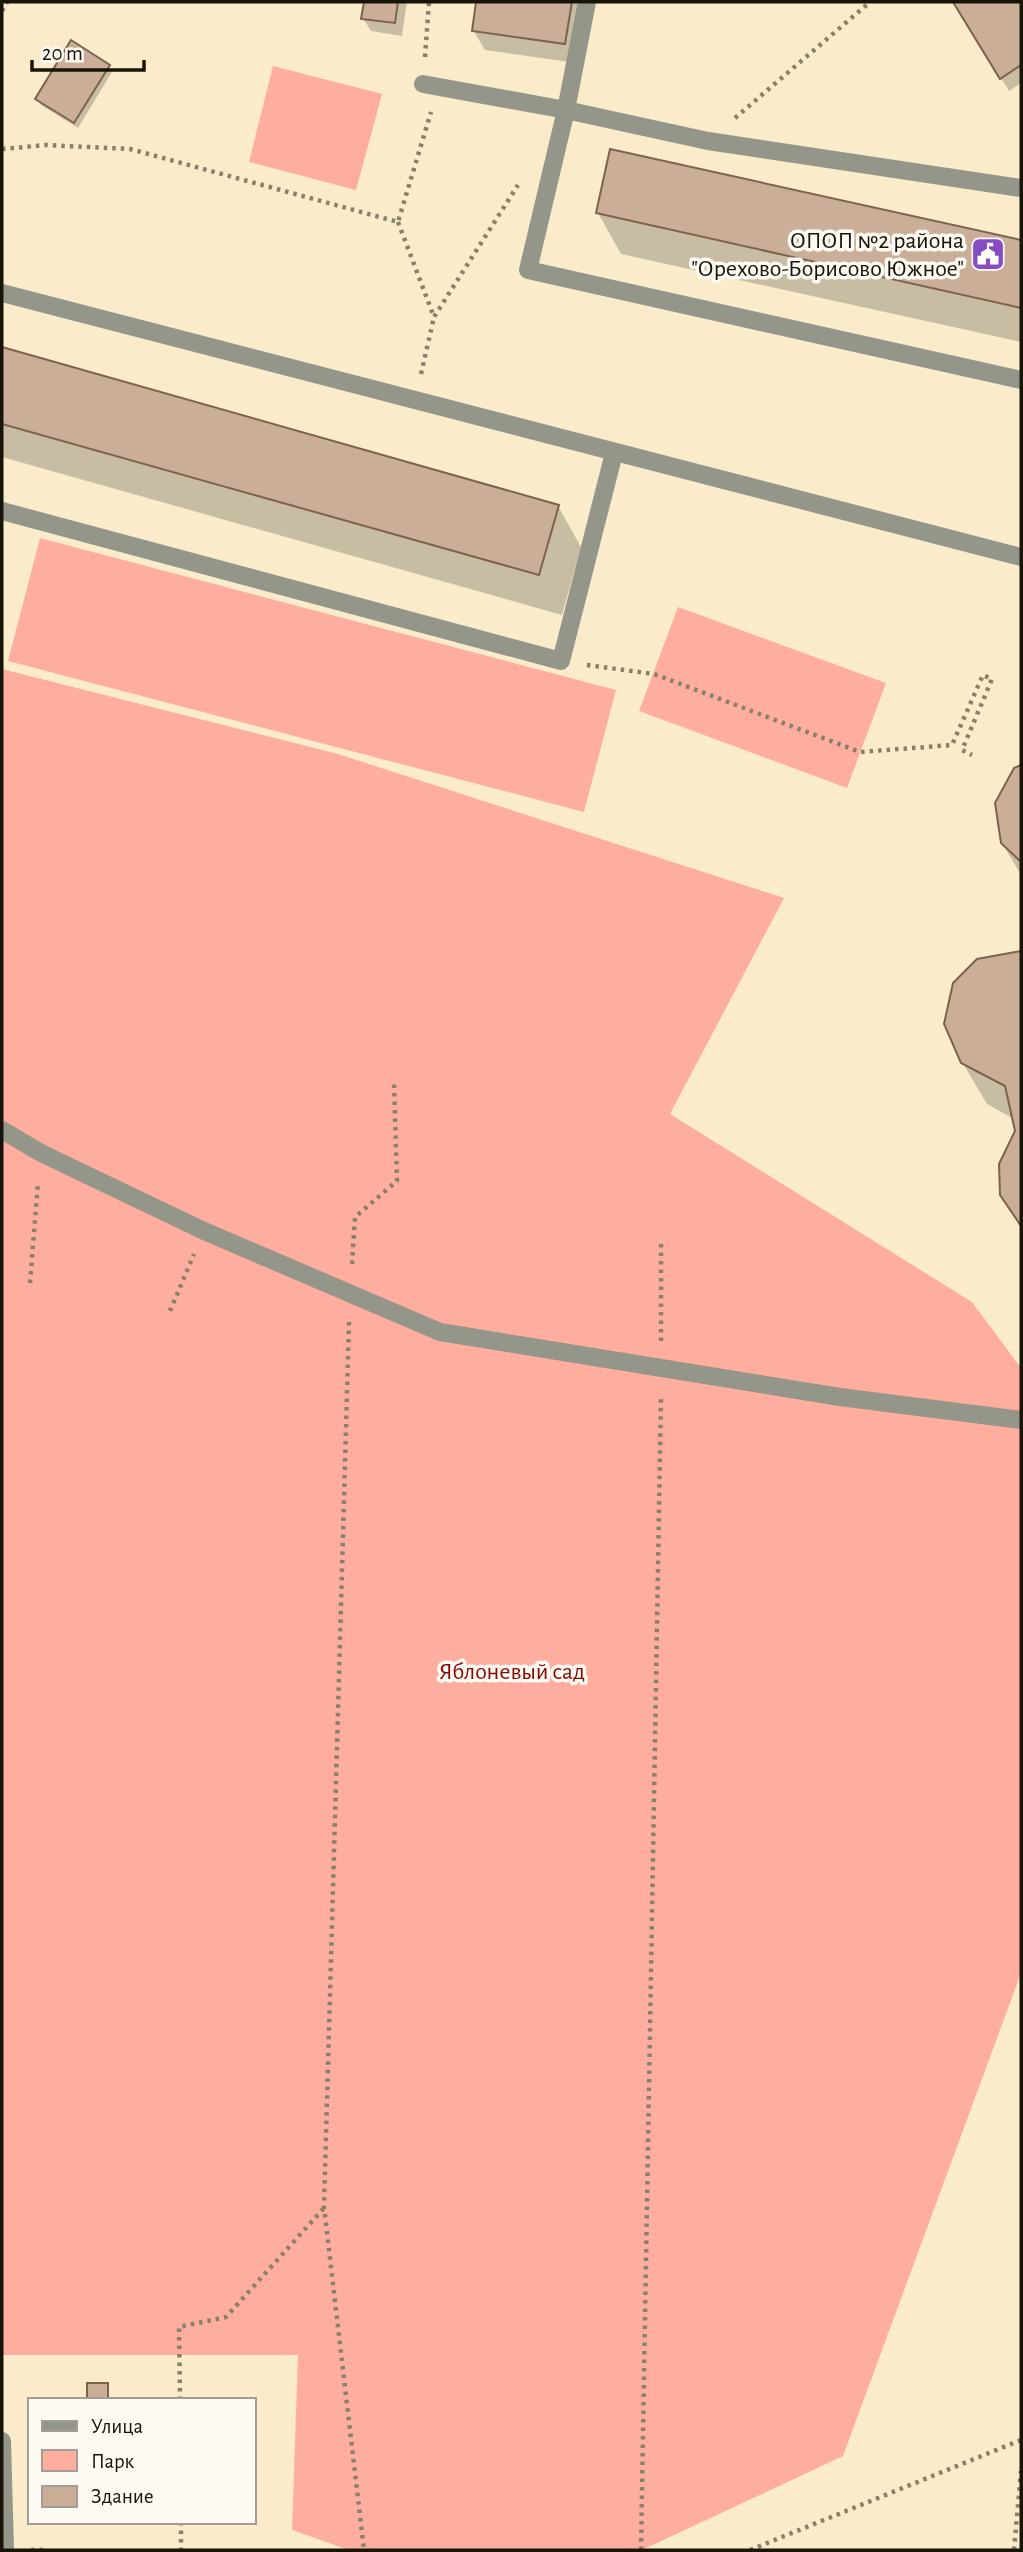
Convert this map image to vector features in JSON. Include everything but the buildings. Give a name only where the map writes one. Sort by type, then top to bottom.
[{"type":"lane","points":[[587,2],[566,110],[528,270],[1021,380]]},
{"type":"lane","points":[[431,86],[566,110],[708,141],[1021,188]]},
{"type":"lane","points":[[2,293],[414,402],[1021,557]]},
{"type":"lane","points":[[2,511],[561,661],[614,453]]},
{"type":"lane","points":[[2,1130],[41,1153],[204,1231],[440,1332],[840,1397],[1021,1420]]},
{"type":"lane","points":[[2,2441],[5,2550]]},
{"type":"path","points":[[2,11],[8,2]]},
{"type":"path","points":[[429,2],[431,86],[398,222],[434,317]]},
{"type":"path","points":[[708,141],[870,2]]},
{"type":"path","points":[[2,149],[46,145],[130,149],[398,222]]},
{"type":"path","points":[[414,402],[434,317],[522,179]]},
{"type":"path","points":[[561,661],[653,674],[860,752],[952,744],[983,675],[992,679],[962,750],[972,755]]},
{"type":"path","points":[[364,2550],[324,2207],[350,1293],[355,1217],[397,1181],[394,1083]]},
{"type":"path","points":[[30,1283],[41,1153]]},
{"type":"path","points":[[170,1311],[204,1231]]},
{"type":"path","points":[[641,2550],[661,1244]]},
{"type":"path","points":[[180,2398],[179,2327],[226,2317],[324,2207]]},
{"type":"path","points":[[750,2550],[1021,2440]]},
{"type":"path","points":[[1014,2550],[1021,2471]]},
{"type":"path","points":[[181,2524],[181,2550]]},
{"type":"green space","points":[[273,66],[382,94],[356,190],[249,162]]},
{"type":"green space","points":[[40,538],[616,690],[584,812],[8,661]]},
{"type":"green space","points":[[678,607],[886,683],[847,788],[639,711]]},
{"type":"green space","name":"Яблоневый сад","points":[[2,669],[338,754],[784,898],[670,1114],[972,1302],[1021,1368],[1021,1973],[843,2456],[642,2550],[349,2550],[292,2530],[298,2355],[2,2355]]},
{"type":"place","name":"ОПОП №2 района \"Орехово-Борисово Южное\"","points":[[988,254]]}]
